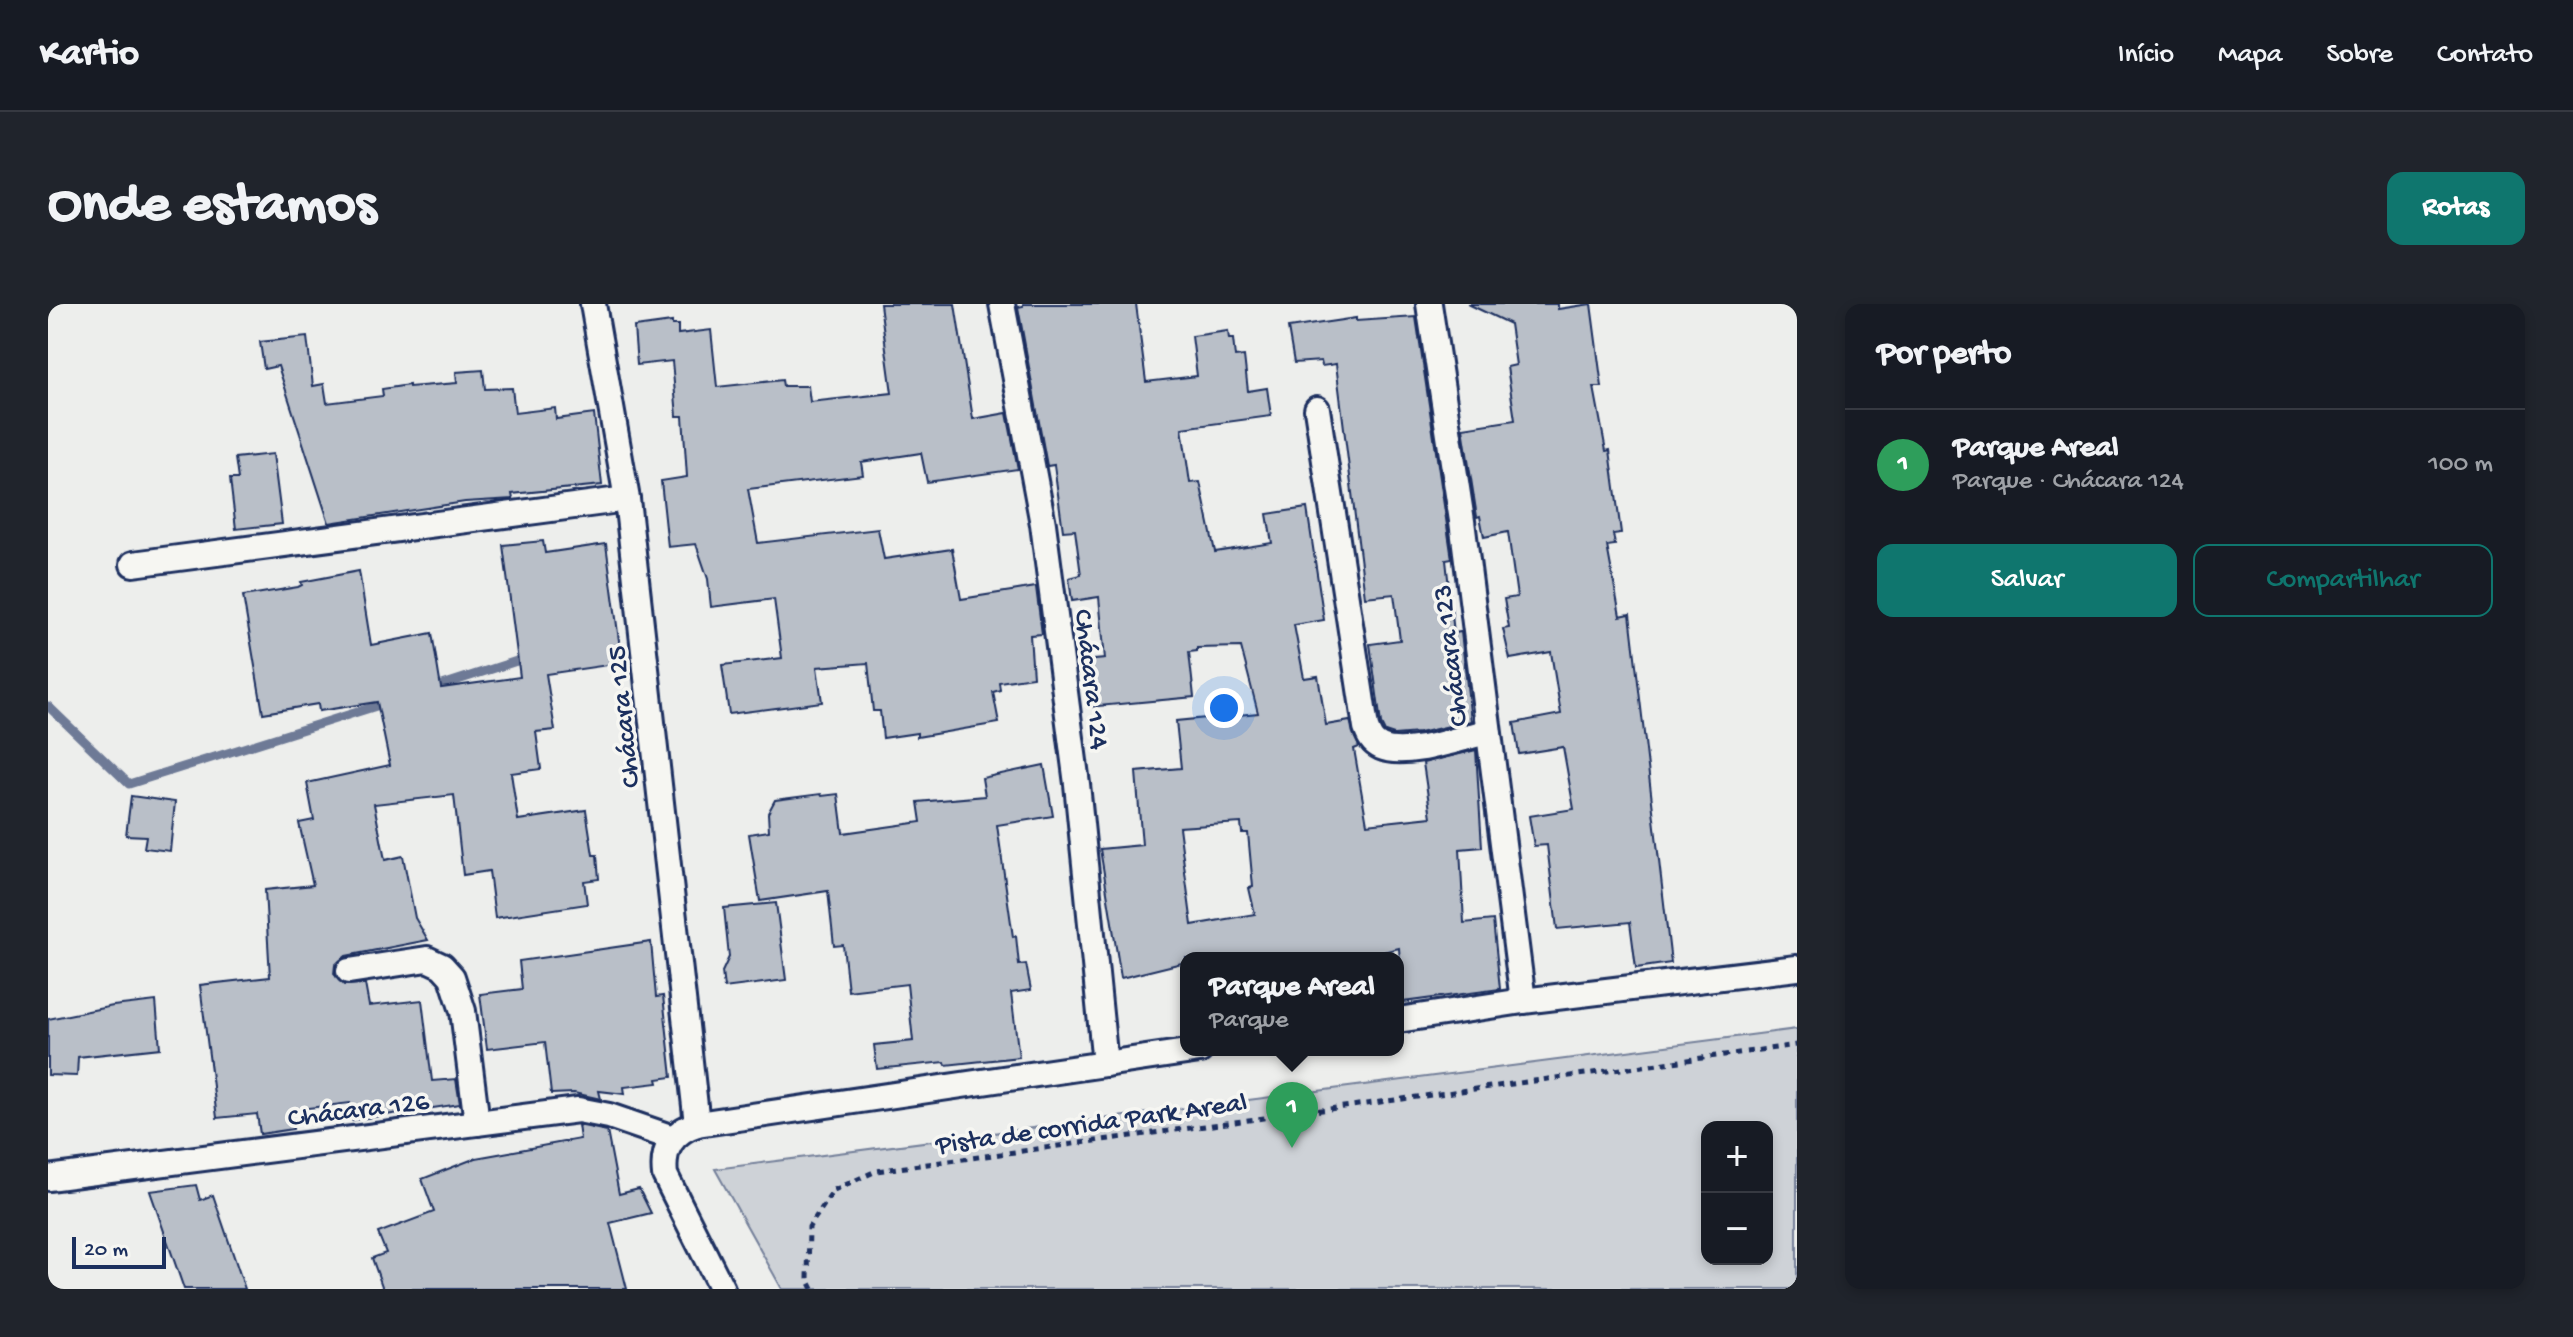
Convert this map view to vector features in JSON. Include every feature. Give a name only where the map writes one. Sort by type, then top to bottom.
[{"type":"street","name":"Chácara 125","points":[[593,304],[627,499],[697,1124]]},
{"type":"street","name":"Chácara 124","points":[[1002,304],[1043,524],[1077,784],[1105,1064]]},
{"type":"street","name":"Chácara 123","points":[[1429,304],[1462,521],[1523,1001]]},
{"type":"street","points":[[1317,409],[1351,644],[1366,728],[1371,739],[1378,746],[1400,751],[1487,732]]},
{"type":"street","points":[[133,564],[627,499]]},
{"type":"street","points":[[349,971],[427,959],[442,966],[452,977],[463,1011],[477,1123]]},
{"type":"street","points":[[1404,1019],[1523,1001],[1797,968]]},
{"type":"street","points":[[722,1289],[665,1175],[663,1161],[666,1148],[683,1128],[1180,1053]]},
{"type":"street","name":"Chácara 126","points":[[48,1178],[586,1111],[673,1138]]},
{"type":"path","name":"Pista de corrida Park Areal","points":[[813,1289],[808,1279],[809,1227],[834,1190],[876,1171],[1797,1045]]},
{"type":"shaded area","points":[[1797,1029],[1797,1289],[782,1289],[715,1169]]},
{"type":"building","points":[[880,304],[955,304],[973,419],[1007,413],[1018,469],[927,482],[921,453],[861,462],[863,475],[748,489],[758,543],[878,529],[884,559],[952,549],[961,599],[1036,587],[1042,634],[1030,635],[1033,677],[999,682],[1000,690],[993,692],[999,723],[917,737],[917,733],[883,738],[880,711],[873,711],[868,663],[817,667],[822,702],[729,714],[722,665],[782,658],[774,599],[711,607],[708,579],[696,544],[668,547],[661,481],[687,477],[683,416],[677,416],[672,361],[637,365],[634,327],[672,322],[672,325],[678,325],[678,334],[711,330],[717,387],[782,380],[783,386],[808,386],[810,402],[892,393]]},
{"type":"building","points":[[1023,304],[1136,304],[1146,382],[1197,376],[1192,336],[1228,331],[1229,339],[1233,339],[1235,357],[1244,356],[1248,391],[1267,388],[1271,416],[1182,428],[1190,483],[1200,482],[1215,552],[1272,543],[1267,514],[1307,508],[1324,620],[1294,625],[1304,678],[1318,676],[1326,725],[1350,721],[1359,747],[1354,749],[1367,824],[1431,817],[1423,763],[1476,750],[1482,847],[1460,849],[1464,923],[1493,920],[1500,989],[1404,1002],[1404,952],[1399,952],[1399,948],[1383,952],[1180,952],[1180,963],[1121,978],[1100,849],[1142,845],[1136,772],[1181,768],[1176,721],[1258,713],[1241,647],[1197,648],[1197,651],[1189,652],[1194,697],[1088,707],[1084,661],[1105,659],[1099,597],[1072,601],[1069,578],[1081,575],[1075,530],[1063,531],[1054,465],[1047,466],[1018,307]],"holes":[[[1241,823],[1242,833],[1248,833],[1253,887],[1249,888],[1255,914],[1192,925],[1179,827]]]},
{"type":"building","points":[[1468,304],[1558,304],[1558,309],[1591,304],[1602,387],[1594,387],[1606,451],[1610,450],[1621,533],[1613,534],[1615,545],[1607,546],[1620,616],[1630,614],[1671,963],[1636,968],[1630,922],[1557,929],[1547,845],[1534,846],[1529,816],[1574,809],[1563,747],[1519,754],[1514,723],[1561,714],[1551,652],[1510,659],[1503,629],[1509,628],[1504,599],[1517,597],[1508,532],[1484,537],[1480,516],[1477,517],[1463,428],[1515,420],[1507,367],[1516,365],[1510,324]]},
{"type":"building","points":[[1416,317],[1452,559],[1446,560],[1454,633],[1461,632],[1471,721],[1419,733],[1394,735],[1385,732],[1381,724],[1370,644],[1400,640],[1394,594],[1365,597],[1336,364],[1322,366],[1321,361],[1294,363],[1288,328],[1356,318],[1356,321]]},
{"type":"building","points":[[307,337],[313,386],[324,384],[327,403],[383,396],[382,389],[457,383],[456,372],[483,370],[485,389],[512,388],[515,413],[555,408],[556,419],[594,414],[602,485],[512,494],[513,499],[465,502],[329,523],[278,366],[264,369],[260,342]]},
{"type":"building","points":[[273,454],[282,524],[236,529],[230,479],[238,479],[235,458]]},
{"type":"building","points":[[543,541],[545,553],[606,544],[622,663],[546,674],[555,730],[536,732],[541,769],[511,773],[518,820],[586,810],[593,855],[597,855],[599,879],[584,881],[587,904],[495,918],[489,871],[463,875],[454,795],[374,804],[385,860],[403,856],[415,918],[428,940],[346,956],[335,965],[334,974],[344,985],[365,984],[369,1006],[422,1000],[432,1081],[456,1079],[460,1104],[352,1120],[350,1103],[290,1110],[293,1129],[260,1134],[257,1114],[217,1118],[200,985],[270,977],[265,890],[313,885],[299,823],[314,820],[307,783],[390,765],[377,702],[319,711],[318,704],[263,713],[243,596],[298,587],[302,585],[301,582],[359,571],[371,645],[432,633],[441,688],[520,677],[503,545]]},
{"type":"building","points":[[1044,765],[1053,816],[997,825],[1013,937],[1016,936],[1019,965],[1026,964],[1031,990],[1011,993],[1019,1057],[877,1069],[874,1045],[913,1041],[907,984],[848,991],[843,945],[834,946],[828,891],[760,901],[749,834],[769,831],[768,813],[775,800],[821,794],[838,794],[843,833],[921,822],[918,802],[985,796],[982,778]]},
{"type":"building","points":[[131,796],[175,802],[170,851],[144,848],[146,836],[126,835]]},
{"type":"building","points":[[776,903],[786,980],[724,988],[722,972],[729,957],[724,908]]},
{"type":"building","points":[[651,942],[656,997],[663,996],[672,1077],[657,1079],[658,1083],[624,1087],[625,1094],[599,1091],[601,1099],[574,1093],[551,1094],[545,1042],[487,1049],[480,994],[522,989],[519,961]]},
{"type":"building","points":[[156,1001],[160,1048],[78,1057],[77,1076],[48,1075],[48,1019]]},
{"type":"building","points":[[578,1125],[607,1131],[619,1194],[639,1189],[651,1213],[610,1223],[627,1289],[383,1289],[372,1258],[386,1253],[378,1233],[434,1212],[422,1179],[476,1158],[580,1139]]},
{"type":"building","points":[[196,1185],[200,1200],[213,1195],[245,1289],[184,1289],[150,1191]]},
{"type":"waterway","points":[[430,689],[526,658]]},
{"type":"waterway","points":[[48,706],[129,784],[389,702]]},
{"type":"place","name":"Parque Areal","points":[[1292,1148]]}]
